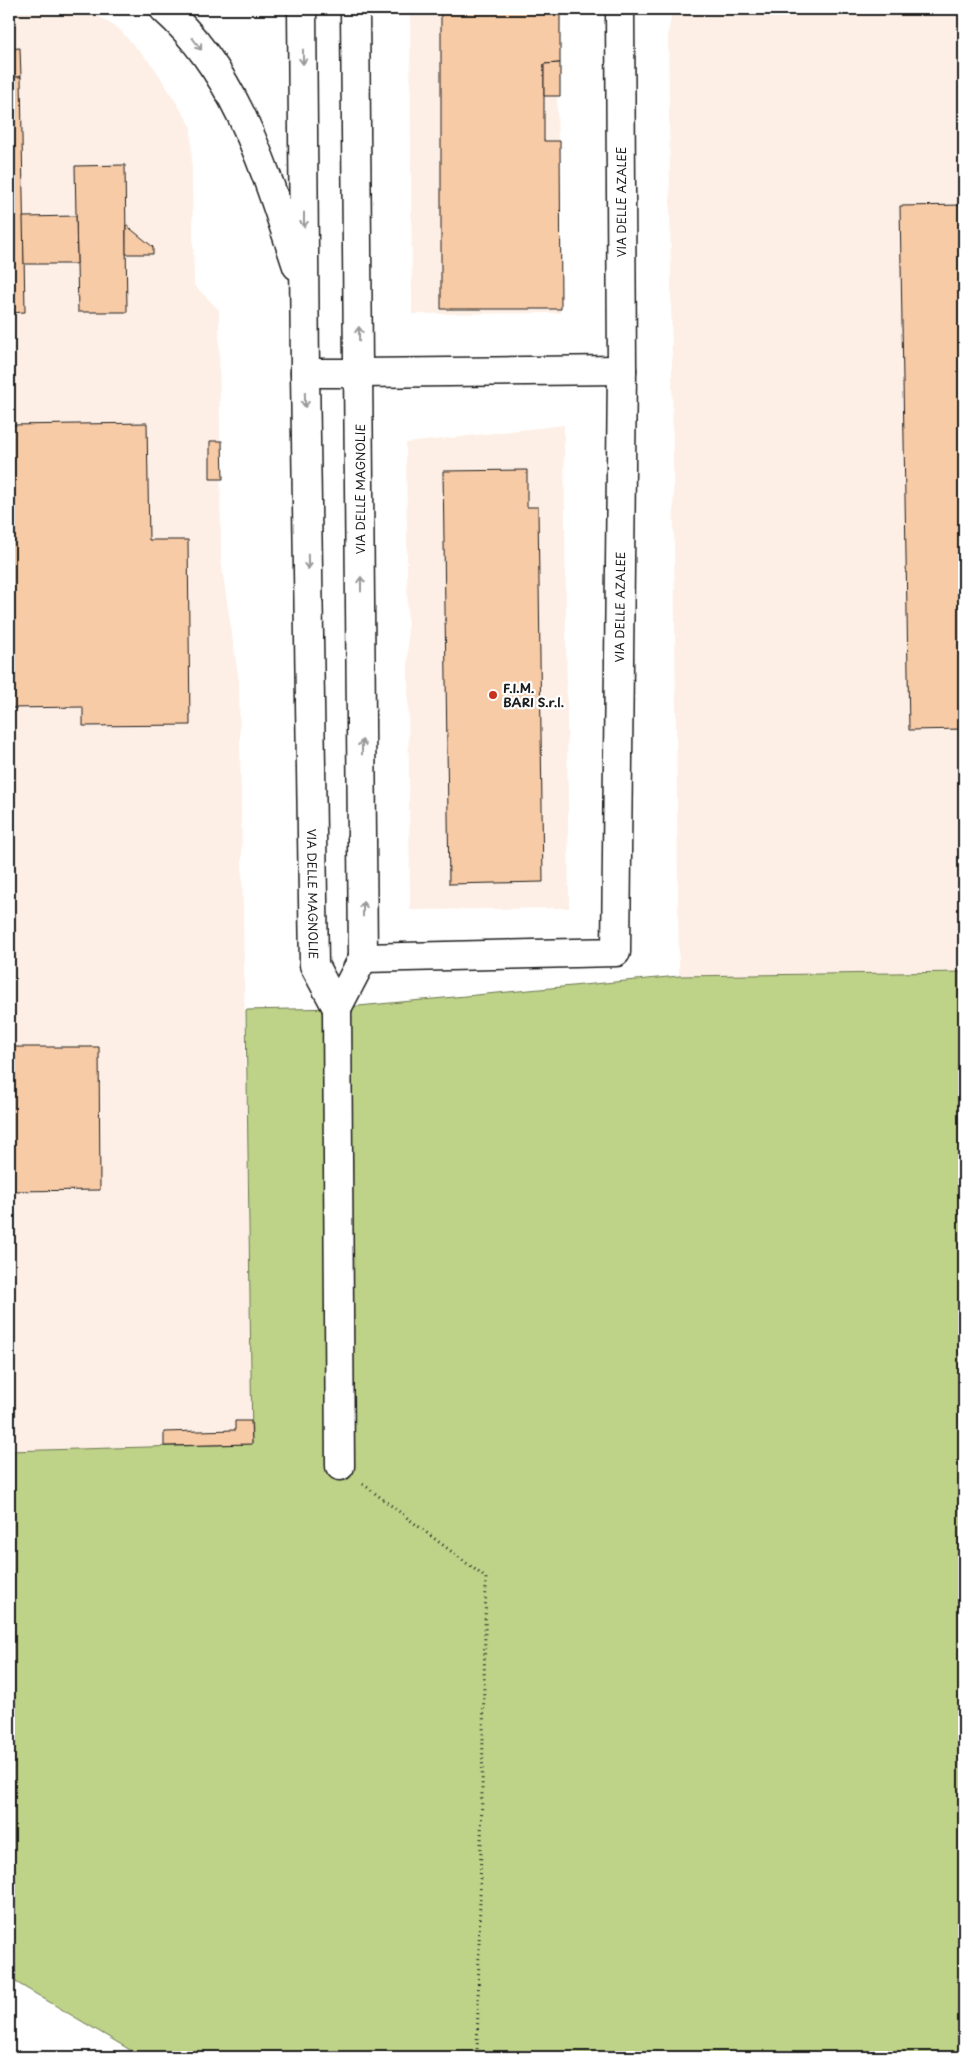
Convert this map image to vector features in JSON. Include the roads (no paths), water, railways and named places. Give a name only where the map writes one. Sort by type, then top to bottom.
[{"type":"street","points":[[164,9],[183,26],[221,76],[253,139],[304,289]]},
{"type":"street","name":"VIA DELLE MAGNOLIE","points":[[302,9],[304,373],[314,965],[337,1008]]},
{"type":"street","name":"VIA DELLE MAGNOLIE","points":[[337,1008],[363,958],[360,372],[355,9]]},
{"type":"street","name":"VIA DELLE AZALEE","points":[[363,958],[616,952],[622,370],[620,9]]},
{"type":"street","points":[[304,373],[622,370]]},
{"type":"street","points":[[337,1008],[340,1466]]},
{"type":"place","name":"F.I.M. BARI S.r.l.","points":[[493,695]]}]
